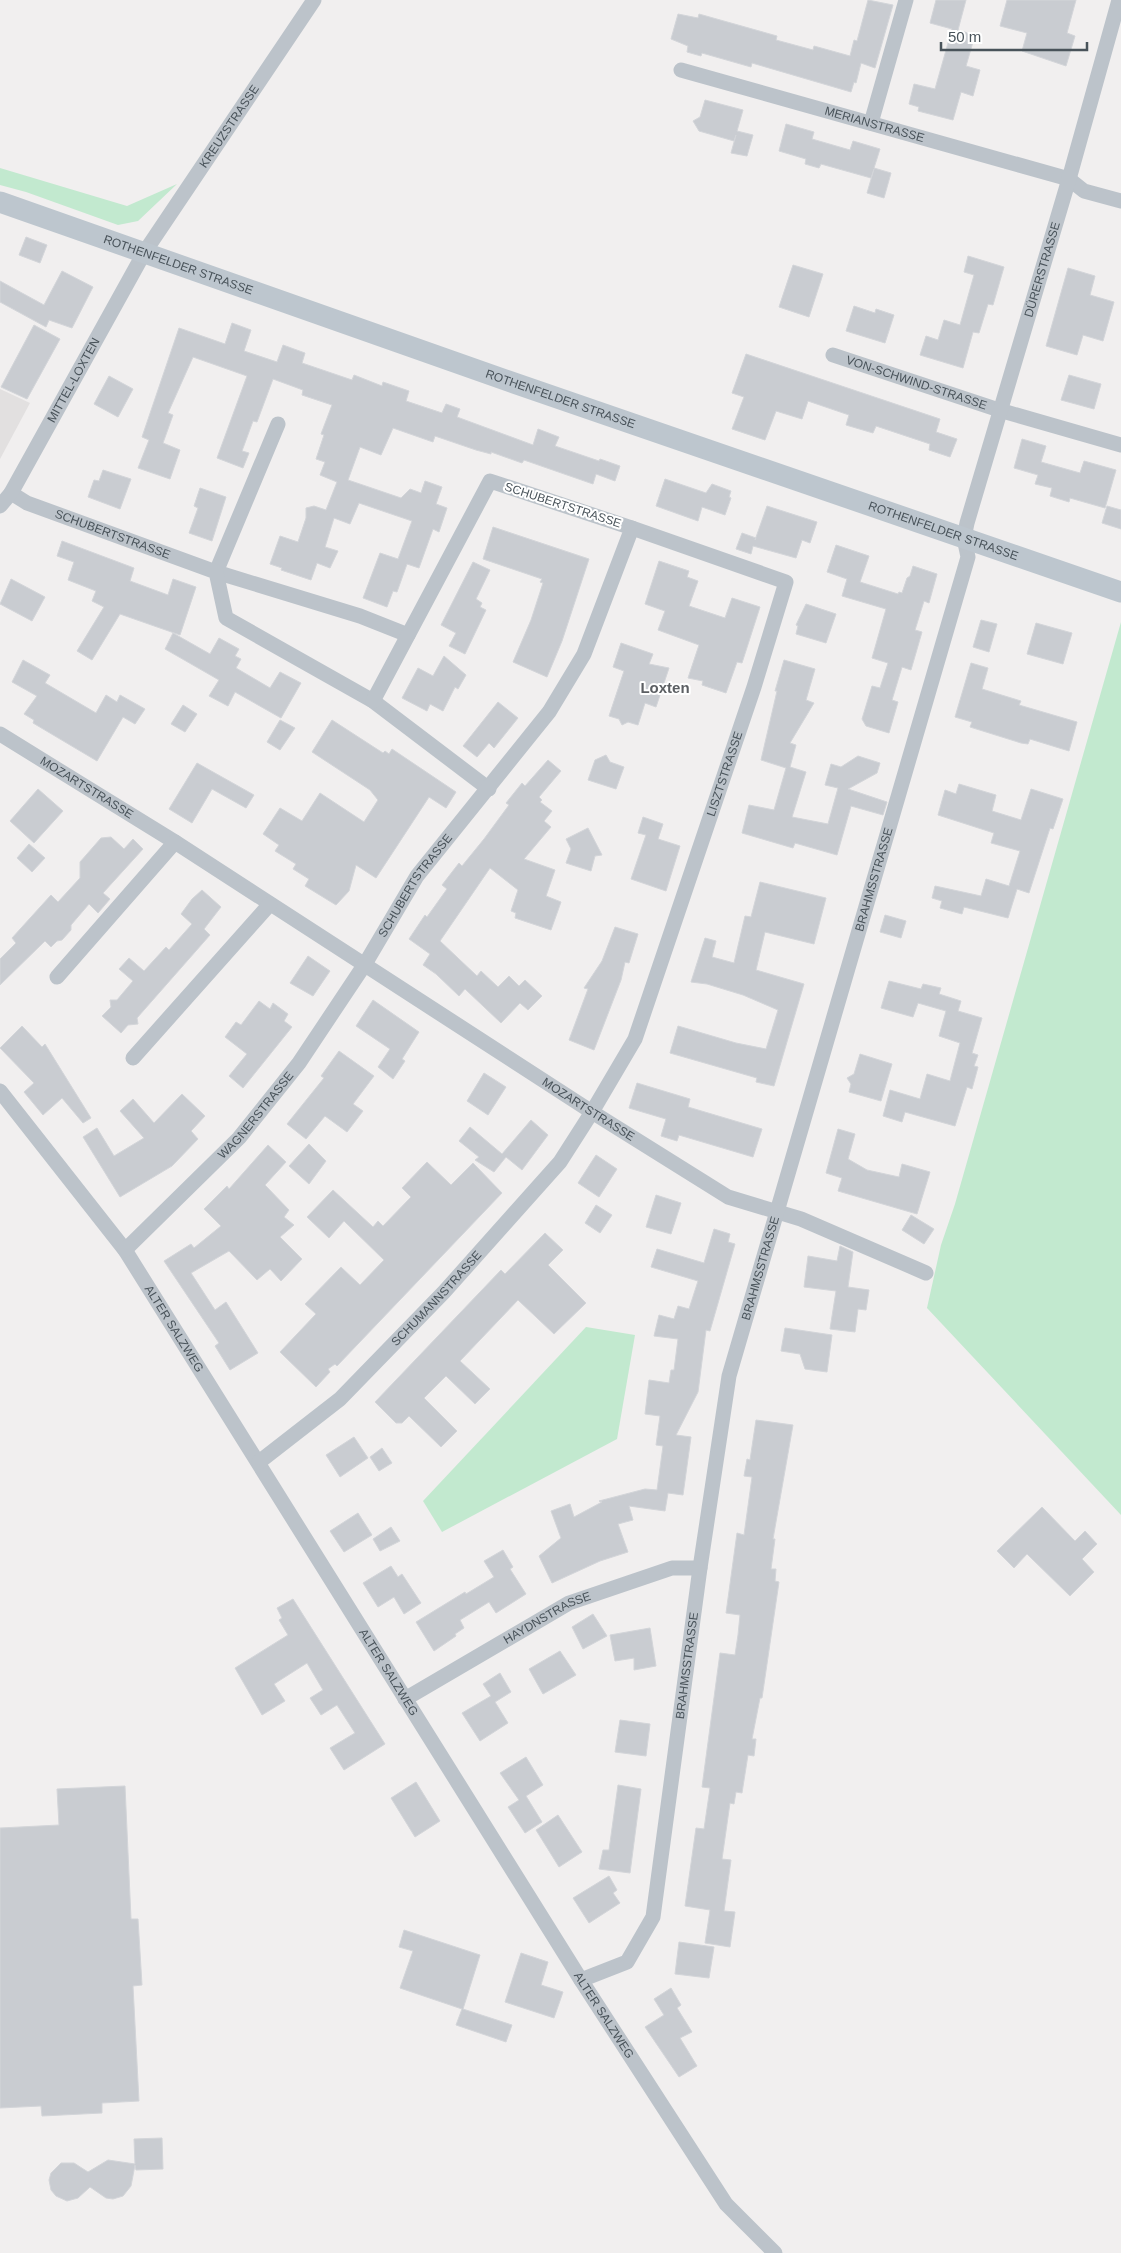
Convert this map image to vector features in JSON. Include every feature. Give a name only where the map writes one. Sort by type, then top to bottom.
[{"type":"street","name":"KREUZSTRASSE","points":[[144,253],[314,0]]},
{"type":"street","points":[[871,123],[906,0]]},
{"type":"street","name":"DÜRERSTRASSE","points":[[964,538],[999,410],[1069,179],[1119,0]]},
{"type":"street","name":"MERIANSTRASSE","points":[[681,70],[1069,179],[1084,191],[1121,201]]},
{"type":"street","name":"ROTHENFELDER STRASSE","points":[[0,202],[514,383],[1121,592]]},
{"type":"street","name":"MITTEL-LOXTEN","points":[[0,506],[11,493],[144,253]]},
{"type":"street","name":"VON-SCHWIND-STRASSE","points":[[833,355],[999,410],[1121,446]]},
{"type":"street","points":[[278,424],[216,572],[226,618],[373,701],[489,789]]},
{"type":"street","name":"SCHUBERTSTRASSE","points":[[365,964],[417,876],[489,789],[549,712],[584,654],[632,528],[490,481],[373,701]]},
{"type":"street","name":"SCHUBERTSTRASSE","points":[[11,493],[27,503],[216,572],[360,616],[408,634]]},
{"type":"street","name":"LISZTSTRASSE","points":[[592,1112],[635,1038],[754,687],[786,582],[632,528]]},
{"type":"street","name":"BRAHMSSTRASSE","points":[[581,1980],[627,1962],[653,1917],[700,1568],[729,1376],[968,557],[964,538]]},
{"type":"street","name":"MOZARTSTRASSE","points":[[0,734],[175,842],[592,1112],[728,1197],[801,1219],[926,1273]]},
{"type":"street","points":[[56,977],[175,842]]},
{"type":"street","points":[[133,1058],[270,904]]},
{"type":"street","name":"WAGNERSTRASSE","points":[[125,1250],[239,1138],[298,1063],[365,964]]},
{"type":"street","name":"ALTER SALZWEG","points":[[0,1091],[125,1250],[581,1980],[726,2204],[775,2253]]},
{"type":"street","name":"SCHUMANNSTRASSE","points":[[259,1462],[340,1400],[444,1292],[560,1162],[592,1112]]},
{"type":"street","name":"HAYDNSTRASSE","points":[[405,1699],[569,1603],[672,1568],[700,1568]]},
{"type":"shaded area","points":[[0,389],[30,403],[0,459]]},
{"type":"green space","points":[[0,168],[127,206],[177,184],[138,221],[118,225],[26,192],[0,185]]},
{"type":"green space","points":[[1121,622],[1121,1515],[927,1308],[941,1245],[955,1204]]},
{"type":"green space","points":[[586,1327],[635,1335],[617,1439],[442,1532],[423,1501]]},
{"type":"building","points":[[868,0],[893,5],[875,68],[861,63],[856,83],[854,82],[851,92],[752,63],[751,67],[702,53],[701,56],[687,52],[688,46],[671,39],[678,14],[698,18],[699,14],[777,36],[776,40],[813,50],[814,46],[850,56],[854,40],[857,41]]},
{"type":"building","points":[[936,0],[966,0],[958,30],[975,35],[966,66],[980,70],[973,96],[961,92],[953,120],[918,111],[919,107],[909,104],[914,84],[935,89],[952,29],[930,23]]},
{"type":"building","points":[[1007,0],[1076,0],[1067,33],[1075,36],[1066,66],[1022,51],[1027,33],[1000,26]]},
{"type":"building","points":[[705,100],[743,110],[737,131],[753,135],[747,156],[731,153],[736,135],[734,141],[699,131],[693,121],[700,117]]},
{"type":"building","points":[[786,124],[814,132],[812,139],[850,150],[853,141],[880,149],[874,168],[891,173],[884,198],[867,193],[874,169],[871,178],[821,164],[819,168],[805,164],[806,159],[779,151]]},
{"type":"building","points":[[26,237],[47,245],[40,263],[19,255]]},
{"type":"building","points":[[968,256],[1004,267],[993,305],[988,304],[979,333],[973,332],[963,368],[920,355],[926,336],[938,340],[944,320],[960,325],[974,275],[964,272]]},
{"type":"building","points":[[793,265],[823,274],[809,317],[779,307]]},
{"type":"building","points":[[1068,268],[1095,276],[1090,295],[1114,302],[1103,341],[1083,335],[1077,355],[1046,346]]},
{"type":"building","points":[[62,271],[93,287],[72,328],[49,320],[46,327],[0,302],[0,281],[44,305]]},
{"type":"building","points":[[854,306],[875,313],[876,309],[894,315],[885,343],[846,331]]},
{"type":"building","points":[[232,323],[251,330],[244,351],[277,362],[283,345],[305,353],[302,363],[352,380],[354,375],[382,386],[383,382],[409,391],[406,401],[442,413],[446,404],[460,409],[457,417],[533,445],[538,429],[559,437],[555,446],[620,466],[615,481],[596,474],[593,484],[524,460],[522,463],[435,436],[433,442],[393,428],[381,455],[360,447],[348,480],[401,498],[410,489],[421,493],[425,481],[442,487],[436,504],[447,508],[439,532],[433,529],[419,568],[407,564],[397,592],[393,591],[387,607],[363,598],[380,553],[398,559],[412,521],[359,503],[350,524],[334,518],[325,547],[338,551],[330,568],[317,563],[311,580],[281,570],[282,568],[270,564],[280,536],[298,542],[306,518],[306,508],[314,506],[326,510],[337,482],[320,475],[325,462],[316,459],[324,435],[321,434],[332,405],[302,395],[303,390],[273,379],[257,422],[253,421],[242,451],[249,453],[243,468],[217,458],[247,376],[193,357],[168,413],[173,415],[163,443],[180,450],[170,479],[138,468],[149,440],[142,437],[179,328],[225,344]]},
{"type":"building","points":[[34,325],[60,339],[27,399],[1,387]]},
{"type":"building","points":[[746,354],[940,419],[936,432],[957,439],[950,457],[929,450],[930,444],[876,426],[873,433],[846,425],[849,415],[808,401],[802,419],[776,411],[765,440],[732,429],[744,397],[732,393]]},
{"type":"building","points":[[1069,375],[1101,384],[1094,409],[1061,400]]},
{"type":"building","points":[[109,376],[133,389],[118,417],[94,404]]},
{"type":"building","points":[[1022,439],[1046,446],[1041,462],[1080,473],[1084,461],[1116,470],[1105,508],[1070,498],[1069,502],[1050,496],[1052,488],[1035,484],[1038,475],[1014,468]]},
{"type":"building","points":[[103,470],[131,479],[120,509],[88,497],[94,480],[99,481]]},
{"type":"building","points":[[665,479],[706,493],[712,484],[731,491],[729,497],[731,498],[725,515],[702,507],[698,521],[656,506]]},
{"type":"building","points":[[200,488],[226,497],[212,541],[189,533],[198,508],[194,506]]},
{"type":"building","points":[[767,506],[817,522],[810,543],[802,540],[796,558],[753,546],[751,554],[736,549],[742,533],[756,538]]},
{"type":"building","points":[[1107,506],[1121,510],[1121,529],[1102,523]]},
{"type":"building","points":[[493,527],[589,559],[562,641],[547,677],[513,662],[531,620],[543,583],[540,582],[542,579],[483,559]]},
{"type":"building","points":[[62,541],[134,568],[130,581],[168,595],[173,579],[196,587],[180,635],[120,614],[92,660],[77,651],[104,607],[92,601],[96,591],[68,580],[74,562],[57,556]]},
{"type":"building","points":[[836,545],[869,556],[860,582],[898,594],[899,592],[902,593],[913,566],[937,574],[929,603],[924,601],[915,630],[922,632],[911,670],[902,667],[892,700],[898,702],[889,733],[866,726],[862,719],[872,686],[880,688],[888,663],[872,658],[886,609],[842,596],[847,579],[827,572]]},
{"type":"building","points":[[659,561],[689,571],[687,577],[698,581],[689,606],[725,618],[732,598],[760,607],[742,663],[737,662],[726,693],[702,685],[703,681],[688,678],[699,645],[658,630],[665,611],[645,604]]},
{"type":"building","points":[[473,562],[490,570],[476,599],[482,603],[480,607],[486,610],[465,654],[449,646],[456,633],[441,625]]},
{"type":"building","points":[[11,579],[45,597],[32,621],[0,604]]},
{"type":"building","points":[[806,604],[836,614],[826,643],[796,634],[798,626],[796,625]]},
{"type":"building","points":[[981,620],[997,624],[989,652],[973,647]]},
{"type":"building","points":[[1036,623],[1072,633],[1063,664],[1027,654]]},
{"type":"building","points":[[173,633],[210,654],[219,638],[239,649],[235,656],[241,659],[236,668],[270,688],[280,672],[301,683],[281,718],[235,692],[228,706],[209,696],[219,680],[165,649]]},
{"type":"building","points":[[621,643],[653,654],[649,664],[669,668],[656,707],[645,703],[638,725],[628,722],[622,725],[619,719],[609,716],[624,671],[613,667]]},
{"type":"building","points":[[444,656],[466,675],[458,689],[455,687],[443,711],[430,704],[427,711],[402,698],[418,668],[433,676]]},
{"type":"building","points":[[23,660],[50,675],[45,683],[96,713],[106,695],[117,702],[120,695],[145,709],[135,724],[123,717],[97,761],[33,723],[34,720],[24,714],[37,696],[12,682]]},
{"type":"building","points":[[784,660],[815,669],[806,700],[814,703],[790,743],[796,745],[790,767],[806,772],[792,817],[828,824],[838,788],[825,785],[831,764],[841,767],[858,756],[880,763],[877,773],[848,789],[887,802],[883,815],[851,806],[837,855],[795,843],[793,848],[742,833],[749,805],[774,810],[786,768],[761,760],[777,691],[775,691]]},
{"type":"building","points":[[971,663],[988,668],[982,689],[1021,701],[1019,705],[1077,722],[1069,751],[1030,739],[1028,744],[1021,743],[970,727],[972,722],[955,717]]},
{"type":"building","points":[[498,702],[518,718],[494,748],[489,743],[477,757],[463,746]]},
{"type":"building","points":[[183,705],[197,714],[185,732],[171,724]]},
{"type":"building","points":[[280,720],[295,728],[280,750],[267,742]]},
{"type":"building","points":[[332,720],[383,753],[385,751],[389,754],[392,749],[456,792],[446,808],[429,797],[376,878],[356,865],[349,891],[336,905],[305,886],[309,879],[293,869],[296,864],[275,851],[279,845],[263,834],[280,808],[302,821],[320,793],[364,822],[378,800],[370,790],[312,752]]},
{"type":"building","points":[[606,755],[610,762],[624,767],[616,789],[588,780],[595,760]]},
{"type":"building","points":[[548,760],[561,771],[539,797],[542,800],[540,802],[552,811],[544,821],[551,827],[524,859],[555,870],[546,896],[561,902],[551,930],[515,918],[516,913],[511,911],[518,890],[490,868],[440,941],[477,976],[481,971],[498,987],[509,976],[519,986],[525,980],[542,996],[528,1010],[520,1003],[501,1023],[465,989],[459,996],[436,974],[423,965],[430,954],[409,939],[425,915],[427,917],[447,889],[442,885],[459,863],[462,866],[484,839],[509,805],[506,803],[522,783],[525,786]]},
{"type":"building","points":[[197,763],[254,795],[246,808],[212,789],[192,823],[169,809]]},
{"type":"building","points":[[959,784],[996,795],[992,811],[1021,820],[1031,789],[1063,799],[1053,829],[1050,828],[1029,893],[1017,889],[1008,918],[964,907],[962,914],[940,908],[942,901],[932,898],[935,886],[981,896],[986,879],[1009,886],[1020,851],[991,843],[994,833],[938,815],[945,790],[956,794]]},
{"type":"building","points":[[38,789],[63,811],[34,843],[10,821]]},
{"type":"building","points":[[643,817],[663,824],[658,839],[680,846],[666,891],[631,879],[646,835],[638,833]]},
{"type":"building","points":[[588,828],[602,855],[595,856],[591,871],[566,863],[571,849],[566,839]]},
{"type":"building","points":[[111,837],[124,849],[133,839],[143,849],[103,893],[110,899],[98,913],[89,904],[71,925],[71,930],[62,940],[57,941],[51,947],[45,941],[0,985],[0,959],[16,943],[12,938],[51,895],[58,902],[80,878],[80,862],[101,838]]},
{"type":"building","points":[[29,844],[45,858],[32,872],[17,858]]},
{"type":"building","points":[[760,882],[826,898],[814,944],[765,932],[756,970],[804,984],[774,1086],[756,1082],[757,1078],[670,1053],[678,1026],[736,1043],[766,1049],[778,1010],[743,995],[707,984],[691,982],[705,938],[716,941],[712,957],[734,963],[745,916],[751,917]]},
{"type":"building","points":[[202,890],[221,907],[204,929],[210,935],[137,1018],[138,1024],[128,1025],[121,1033],[102,1016],[111,1007],[110,1000],[117,1000],[133,981],[119,969],[129,958],[144,971],[166,947],[169,950],[192,924],[181,914],[192,899]]},
{"type":"building","points":[[885,915],[906,921],[901,938],[880,932]]},
{"type":"building","points":[[615,927],[638,934],[629,963],[625,962],[621,980],[594,1050],[569,1040],[588,989],[584,988],[602,961]]},
{"type":"building","points":[[308,956],[330,971],[313,996],[290,983]]},
{"type":"building","points":[[889,981],[921,989],[923,984],[941,988],[939,994],[961,1001],[958,1011],[982,1018],[972,1053],[978,1055],[974,1066],[978,1067],[972,1089],[967,1087],[955,1126],[905,1112],[902,1122],[883,1116],[890,1090],[920,1099],[927,1074],[950,1081],[960,1043],[939,1036],[946,1011],[918,1003],[913,1017],[881,1008]]},
{"type":"building","points":[[373,1000],[419,1032],[402,1059],[405,1061],[393,1079],[378,1067],[390,1049],[356,1026]]},
{"type":"building","points":[[259,1001],[270,1009],[273,1003],[288,1014],[284,1021],[292,1027],[243,1088],[229,1076],[247,1054],[225,1037],[236,1022],[241,1025]]},
{"type":"building","points":[[22,1026],[42,1047],[45,1044],[91,1118],[83,1123],[62,1098],[43,1115],[24,1092],[34,1083],[0,1048]]},
{"type":"building","points":[[339,1051],[374,1076],[353,1104],[363,1111],[347,1132],[325,1116],[306,1139],[287,1124],[324,1078],[321,1076]]},
{"type":"building","points":[[860,1054],[892,1064],[881,1101],[849,1092],[851,1084],[847,1078],[854,1074]]},
{"type":"building","points":[[484,1073],[506,1087],[488,1115],[467,1101]]},
{"type":"building","points":[[637,1083],[690,1099],[688,1107],[762,1129],[753,1157],[679,1135],[677,1141],[661,1136],[666,1119],[629,1108]]},
{"type":"building","points":[[182,1094],[205,1116],[191,1131],[198,1139],[172,1166],[120,1197],[83,1137],[97,1128],[114,1156],[144,1138],[120,1111],[133,1099],[154,1123]]},
{"type":"building","points":[[531,1120],[548,1135],[522,1170],[506,1157],[494,1172],[475,1160],[479,1157],[459,1141],[470,1127],[502,1154]]},
{"type":"building","points":[[838,1129],[855,1134],[848,1159],[867,1170],[899,1177],[902,1164],[930,1172],[917,1214],[838,1191],[842,1178],[826,1173]]},
{"type":"building","points":[[309,1144],[326,1161],[309,1184],[289,1166]]},
{"type":"building","points":[[268,1145],[286,1162],[265,1185],[289,1210],[284,1217],[294,1225],[280,1237],[302,1259],[281,1281],[270,1269],[257,1280],[229,1251],[191,1273],[215,1310],[226,1302],[258,1353],[230,1370],[215,1346],[219,1343],[164,1261],[191,1244],[194,1248],[221,1226],[204,1209],[227,1186],[229,1189]]},
{"type":"building","points":[[596,1155],[617,1169],[599,1197],[578,1183]]},
{"type":"building","points":[[427,1162],[451,1185],[473,1163],[502,1193],[337,1366],[335,1364],[328,1369],[330,1372],[316,1387],[280,1352],[316,1314],[305,1304],[341,1267],[360,1285],[384,1260],[344,1221],[329,1238],[307,1217],[333,1190],[373,1227],[378,1221],[383,1226],[411,1197],[402,1188]]},
{"type":"building","points":[[656,1195],[681,1203],[671,1234],[646,1227]]},
{"type":"building","points":[[596,1205],[612,1215],[600,1233],[585,1223]]},
{"type":"building","points":[[911,1215],[934,1229],[924,1244],[902,1230]]},
{"type":"building","points":[[714,1229],[730,1234],[728,1242],[735,1244],[710,1331],[706,1330],[698,1392],[676,1435],[691,1437],[683,1495],[668,1493],[665,1511],[629,1506],[633,1520],[618,1524],[628,1552],[600,1561],[552,1583],[539,1556],[561,1538],[551,1511],[570,1504],[574,1517],[602,1502],[599,1501],[645,1489],[657,1490],[663,1446],[656,1445],[660,1416],[645,1414],[649,1380],[669,1383],[671,1370],[674,1370],[678,1339],[654,1336],[659,1315],[674,1319],[678,1306],[689,1309],[698,1281],[651,1267],[657,1249],[704,1263]]},
{"type":"building","points":[[545,1233],[563,1250],[548,1265],[586,1303],[554,1334],[518,1300],[460,1361],[490,1389],[475,1404],[446,1376],[424,1398],[457,1431],[441,1447],[409,1416],[402,1423],[396,1423],[375,1402],[501,1270],[505,1274]]},
{"type":"building","points":[[840,1246],[853,1252],[848,1287],[869,1290],[866,1310],[858,1309],[855,1332],[830,1329],[836,1291],[804,1287],[808,1256],[837,1261]]},
{"type":"building","points":[[785,1328],[832,1335],[827,1372],[805,1369],[800,1354],[781,1351]]},
{"type":"building","points":[[756,1420],[793,1425],[773,1539],[775,1539],[771,1569],[776,1569],[775,1581],[779,1582],[762,1698],[760,1698],[752,1739],[756,1739],[754,1756],[748,1755],[742,1793],[736,1792],[734,1804],[730,1803],[722,1859],[731,1860],[724,1911],[735,1912],[730,1947],[705,1943],[710,1910],[685,1906],[696,1828],[704,1829],[710,1788],[702,1787],[720,1653],[735,1655],[738,1635],[740,1615],[726,1613],[737,1533],[744,1535],[752,1477],[744,1476],[747,1459],[750,1460]]},
{"type":"building","points":[[354,1437],[368,1458],[340,1477],[326,1455]]},
{"type":"building","points":[[382,1448],[392,1463],[379,1471],[370,1457]]},
{"type":"building","points":[[1042,1507],[1075,1541],[1085,1531],[1097,1544],[1082,1559],[1094,1572],[1070,1596],[1027,1554],[1014,1568],[997,1551]]},
{"type":"building","points":[[358,1513],[372,1535],[344,1552],[330,1531]]},
{"type":"building","points":[[391,1527],[400,1541],[380,1551],[373,1539]]},
{"type":"building","points":[[503,1550],[513,1567],[510,1569],[526,1594],[496,1613],[489,1602],[460,1620],[464,1628],[434,1651],[416,1622],[494,1577],[484,1561]]},
{"type":"building","points":[[391,1566],[398,1577],[402,1574],[421,1603],[404,1614],[394,1597],[378,1607],[363,1583]]},
{"type":"building","points":[[293,1599],[385,1744],[344,1770],[330,1748],[355,1733],[337,1705],[321,1715],[310,1698],[323,1690],[307,1663],[274,1684],[285,1701],[262,1715],[235,1668],[288,1635],[279,1620],[282,1618],[277,1608]]},
{"type":"building","points":[[593,1614],[607,1636],[583,1649],[572,1627]]},
{"type":"building","points":[[650,1628],[656,1666],[634,1670],[634,1658],[615,1661],[610,1635]]},
{"type":"building","points":[[560,1651],[576,1675],[543,1694],[529,1669]]},
{"type":"building","points":[[500,1673],[511,1692],[495,1702],[508,1723],[480,1741],[462,1713],[491,1696],[483,1684]]},
{"type":"building","points":[[620,1720],[650,1724],[646,1756],[615,1752]]},
{"type":"building","points":[[526,1757],[543,1785],[526,1796],[542,1822],[525,1833],[508,1807],[519,1800],[500,1773]]},
{"type":"building","points":[[416,1782],[440,1821],[415,1837],[391,1798]]},
{"type":"building","points":[[618,1785],[641,1789],[630,1873],[599,1869],[603,1850],[609,1850]]},
{"type":"building","points":[[125,1786],[131,1919],[138,1919],[142,1985],[133,1986],[139,2101],[102,2103],[102,2113],[42,2116],[41,2106],[0,2108],[0,1828],[59,1825],[57,1789]]},
{"type":"building","points":[[558,1815],[582,1852],[559,1867],[536,1830]]},
{"type":"building","points":[[609,1876],[617,1890],[613,1893],[620,1903],[589,1923],[573,1898]]},
{"type":"building","points":[[404,1930],[480,1955],[463,2009],[512,2025],[506,2042],[456,2025],[462,2009],[400,1988],[413,1951],[399,1947]]},
{"type":"building","points":[[679,1942],[714,1947],[709,1978],[675,1974]]},
{"type":"building","points":[[521,1953],[548,1962],[541,1985],[563,1992],[554,2018],[505,2002]]},
{"type":"building","points":[[671,1988],[681,2005],[677,2008],[692,2032],[680,2038],[697,2066],[679,2077],[645,2027],[664,2015],[654,1999]]},
{"type":"building","points":[[162,2138],[163,2169],[136,2170],[135,2165],[131,2186],[123,2196],[113,2199],[106,2198],[90,2187],[78,2198],[67,2201],[56,2196],[51,2190],[49,2180],[51,2173],[61,2163],[74,2163],[88,2172],[108,2160],[135,2164],[134,2139]]},
{"type":"district","name":"Loxten","points":[[665,687]]}]
